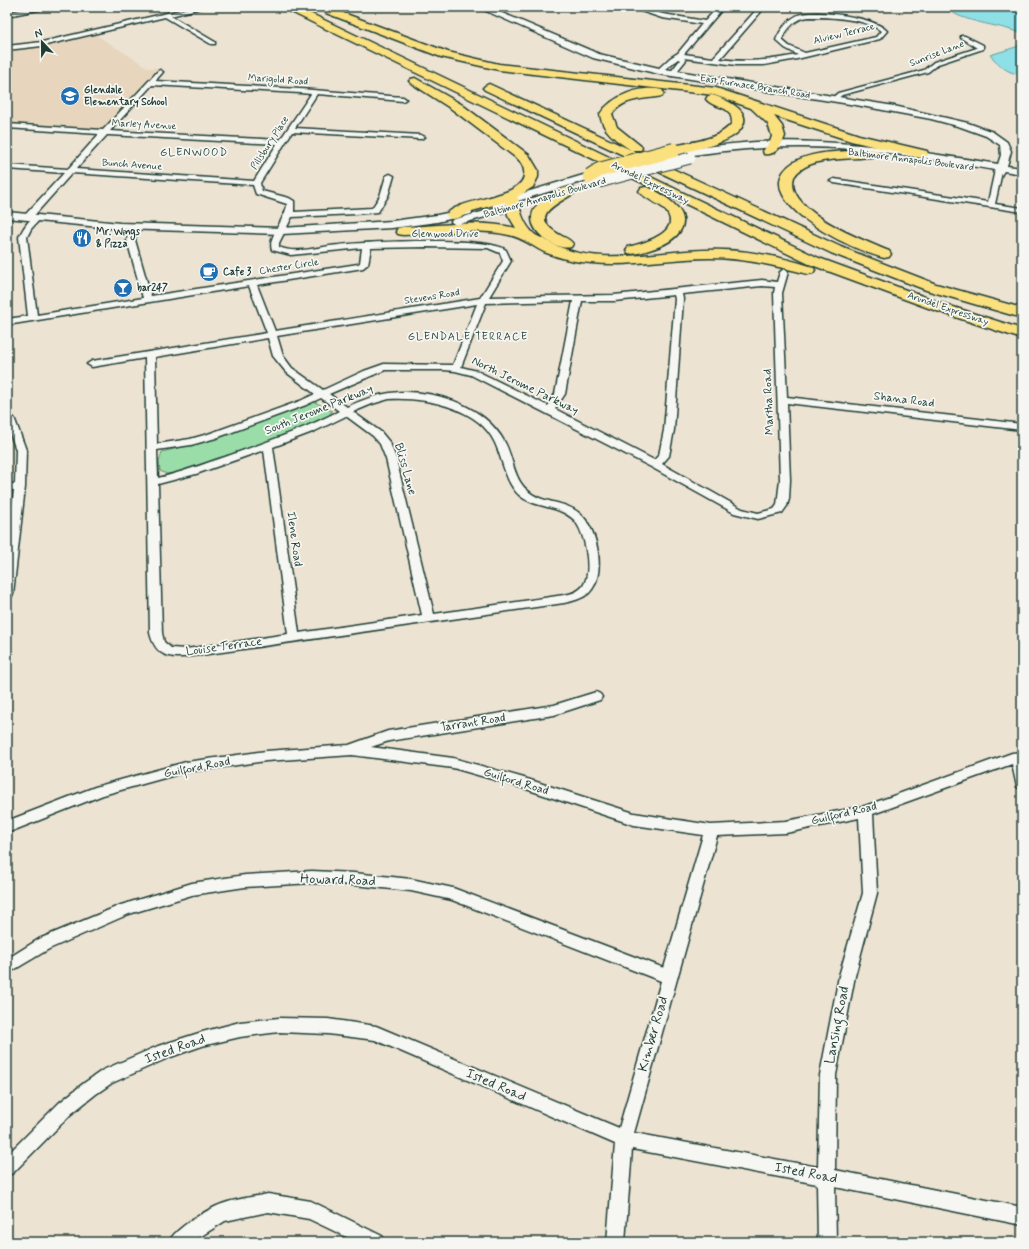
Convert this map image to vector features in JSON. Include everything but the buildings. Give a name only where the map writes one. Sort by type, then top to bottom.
[{"type":"highway","name":"Arundel Expressway","points":[[289,7],[814,261],[939,307],[1022,334]]},
{"type":"highway","points":[[325,9],[445,67]]},
{"type":"highway","points":[[325,9],[422,47],[478,62],[558,74],[716,92],[848,136],[922,154]]},
{"type":"highway","points":[[328,25],[330,30],[457,107],[510,146],[529,164],[531,177],[528,184],[519,191],[510,196],[467,208],[453,215]]},
{"type":"highway","name":"Arundel Expressway","points":[[480,83],[836,250],[931,287],[1022,313]]},
{"type":"highway","points":[[594,179],[599,170],[677,152],[724,137],[737,126],[737,115],[731,108],[719,101],[700,96],[671,92],[642,94],[619,101],[610,108],[606,114],[608,123],[614,131],[631,144],[694,180],[706,190]]},
{"type":"highway","points":[[754,104],[773,121],[776,126],[779,134],[777,141],[772,148]]},
{"type":"highway","points":[[568,191],[545,205],[539,213],[540,223],[546,232],[564,243],[584,249],[608,251],[643,248],[664,239],[673,232],[676,224],[675,214],[660,200],[573,150],[570,144]]},
{"type":"highway","points":[[871,153],[862,155],[836,155],[804,162],[788,174],[785,182],[786,193],[792,203],[819,223],[843,236],[881,253],[923,269]]},
{"type":"highway","points":[[512,203],[519,224],[529,237]]},
{"type":"highway","points":[[403,231],[477,227],[502,229],[529,237],[550,249],[570,256],[594,259],[620,260],[705,253],[762,258],[800,267],[986,328],[1003,328]]},
{"type":"highway","points":[[937,274],[1022,304]]},
{"type":"main road","name":"East Furnace Branch Road","points":[[481,7],[596,56],[658,72],[834,99],[930,116],[975,129],[1010,142],[1008,156]]},
{"type":"main road","name":"Baltimore Annapolis Boulevard","points":[[282,231],[292,235],[325,236],[403,231],[469,219],[512,203],[594,179],[690,158],[772,148],[841,146],[922,154],[965,160],[1022,176]]},
{"type":"main road","name":"Baltimore Annapolis Boulevard","points":[[677,152],[727,147],[817,150],[871,153],[1000,170],[1022,171]]},
{"type":"main road","points":[[965,160],[1008,156]]},
{"type":"main road","points":[[1000,170],[1008,156]]},
{"type":"main road","name":"Baltimore Annapolis Boulevard","points":[[7,215],[136,227],[282,231],[297,229],[344,228],[398,224],[453,215],[568,191],[594,179]]},
{"type":"street","points":[[7,14],[51,7]]},
{"type":"street","points":[[7,48],[42,44],[201,7]]},
{"type":"street","points":[[632,7],[662,16],[706,23]]},
{"type":"street","points":[[658,72],[672,59],[679,56],[721,7]]},
{"type":"street","points":[[715,60],[762,7]]},
{"type":"street","points":[[165,15],[213,43]]},
{"type":"street","name":"Alview Terrace","points":[[679,56],[742,63],[764,63],[803,55],[878,38],[884,32],[878,26],[857,21],[826,16],[802,16],[793,21],[781,35],[779,40],[787,47],[803,55]]},
{"type":"street","name":"Sunrise Lane","points":[[834,99],[840,94],[926,71],[936,63],[980,49],[981,46],[963,37]]},
{"type":"street","points":[[672,74],[682,60],[679,56]]},
{"type":"street","points":[[33,318],[23,237],[27,228],[33,218],[70,171],[160,72]]},
{"type":"street","name":"Marigold Road","points":[[151,83],[403,99]]},
{"type":"street","name":"Pillsbury Place","points":[[290,215],[291,203],[286,200],[259,192],[256,183],[281,142],[291,130],[315,93]]},
{"type":"street","name":"Marley Avenue","points":[[7,126],[116,134],[281,142]]},
{"type":"street","points":[[291,130],[421,137]]},
{"type":"street","name":"Bunch Avenue","points":[[7,167],[256,183]]},
{"type":"street","points":[[990,205],[1000,170]]},
{"type":"street","points":[[282,231],[290,215],[375,210],[384,196],[390,176]]},
{"type":"street","points":[[834,181],[1022,210]]},
{"type":"street","points":[[136,227],[132,232],[131,240],[148,300]]},
{"type":"street","name":"Glenwood Drive","points":[[282,231],[275,244],[275,248],[280,251],[288,252],[339,246],[367,245],[488,246],[502,249],[506,255],[507,261],[483,300],[456,368]]},
{"type":"street","name":"Chester Circle","points":[[7,322],[360,266],[364,264],[367,245]]},
{"type":"street","name":"Martha Road","points":[[758,516],[778,511],[784,499],[778,293],[779,285],[784,272]]},
{"type":"street","name":"Stevens Road","points":[[92,364],[483,300],[614,298],[762,282],[779,285]]},
{"type":"street","name":"Bliss Lane","points":[[252,284],[272,335],[278,356],[288,370],[377,434],[385,443],[391,459],[429,618]]},
{"type":"street","points":[[655,465],[664,456],[669,430],[678,299],[676,291]]},
{"type":"street","points":[[549,411],[560,394],[578,299]]},
{"type":"street","name":"Louise Terrace","points":[[150,355],[156,633],[158,644],[164,651],[178,654],[564,599],[580,595]]},
{"type":"street","name":"North Jerome Parkway","points":[[152,448],[191,442],[212,436],[296,406],[366,372],[384,367],[403,366],[456,368],[474,373],[549,411],[655,465],[738,511],[758,516]]},
{"type":"street","name":"South Jerome Parkway","points":[[153,482],[174,478],[268,445],[310,429],[346,411],[389,396],[437,399],[461,408],[492,430],[500,442],[518,487],[527,496],[565,509],[577,516],[587,535],[592,552],[594,570],[592,579],[587,588],[580,595]]},
{"type":"street","name":"Shana Road","points":[[782,399],[1022,427]]},
{"type":"street","points":[[7,419],[10,420],[21,450],[20,487],[7,594]]},
{"type":"street","name":"Ilene Road","points":[[268,445],[294,637]]},
{"type":"street","points":[[7,487],[20,487]]},
{"type":"street","name":"Tarrant Road","points":[[352,750],[388,736],[554,710],[596,696]]},
{"type":"street","name":"Guilford Road","points":[[10,822],[100,791],[186,767],[266,756],[352,750],[453,763],[524,783],[634,819],[711,831],[786,827],[866,811],[1019,757]]},
{"type":"street","points":[[1019,757],[1022,783]]},
{"type":"street","name":"Lansing Road","points":[[827,1242],[826,1177],[828,1075],[847,976],[870,893],[866,811]]},
{"type":"street","name":"Kimber Road","points":[[616,1242],[624,1139],[711,831]]},
{"type":"street","name":"Howard Road","points":[[7,967],[44,944],[126,908],[192,889],[245,881],[312,877],[354,879],[411,885],[453,894],[669,977]]},
{"type":"street","name":"Isted Road","points":[[7,1166],[61,1112],[104,1079],[146,1059],[200,1038],[279,1025],[333,1027],[376,1033],[624,1139],[1022,1216]]},
{"type":"street","points":[[178,1242],[187,1234],[222,1213],[268,1203],[311,1210],[376,1242]]},
{"type":"shaded area","name":"Glendale Elementary School","points":[[96,35],[149,68],[159,68],[102,130],[7,124],[7,51],[54,44]]},
{"type":"green space","points":[[313,401],[332,411],[329,416],[319,423],[178,473],[167,474],[160,471],[159,462],[162,452],[210,440],[278,416]]},
{"type":"water","points":[[943,7],[1022,7],[1022,40],[1020,33],[962,17]]},
{"type":"water","points":[[1022,42],[1022,75],[1012,73],[1004,68],[990,55],[1016,47]]},
{"type":"place","name":"Glendale Elementary School","points":[[70,96]]},
{"type":"place","name":"Mr. Wings & Pizza","points":[[82,238]]},
{"type":"place","name":"Cafe 3","points":[[209,272]]},
{"type":"place","name":"bar247","points":[[123,288]]},
{"type":"district","name":"GLENWOOD","points":[[194,153]]},
{"type":"district","name":"GLENDALE TERRACE","points":[[468,337]]}]
